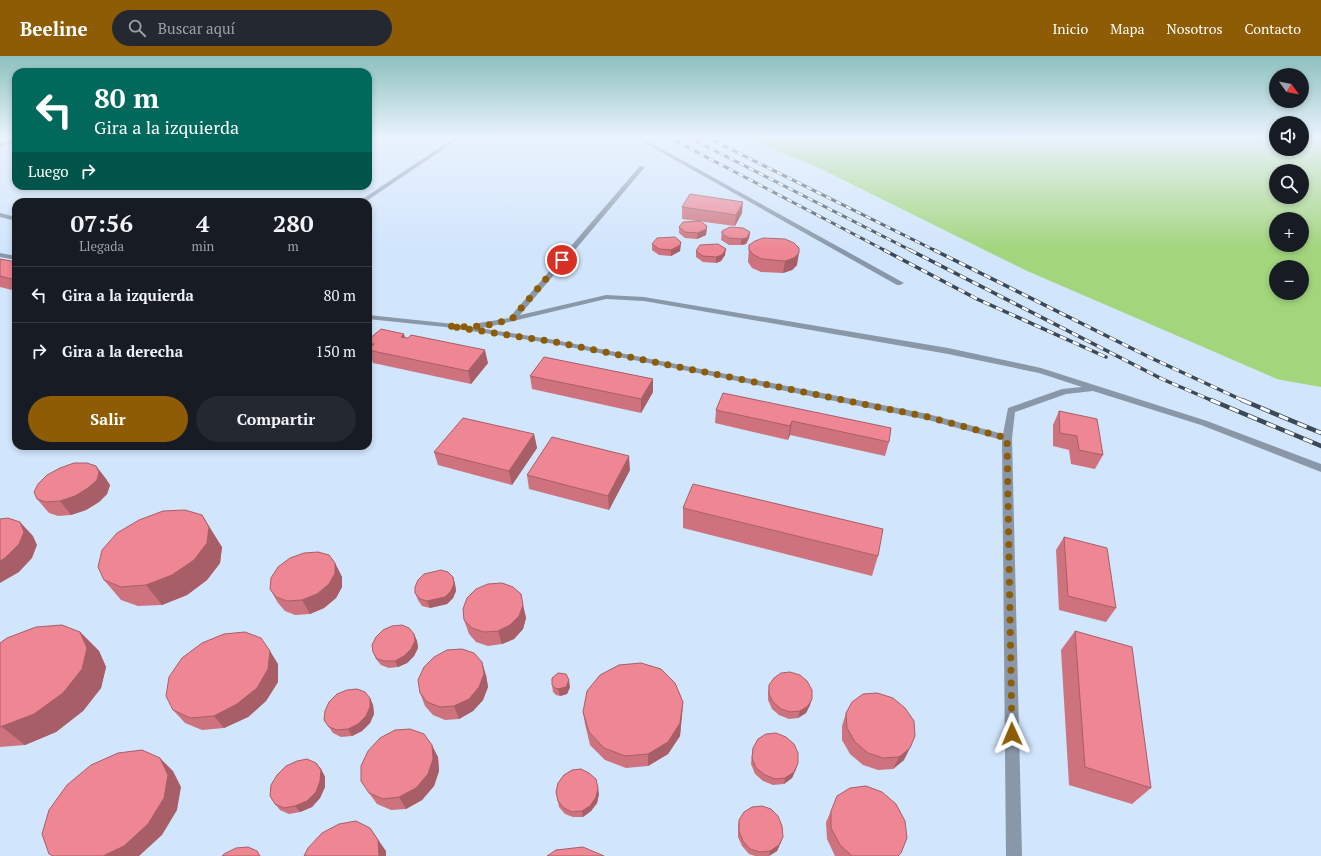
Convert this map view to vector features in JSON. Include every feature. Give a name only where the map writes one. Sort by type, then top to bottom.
[{"type":"lane","points":[[367,198],[401,175]]},
{"type":"lane","points":[[512,319],[635,175]]},
{"type":"lane","points":[[706,175],[900,283]]},
{"type":"lane","points":[[0,216],[12,218]]},
{"type":"lane","points":[[0,255],[12,257]]},
{"type":"lane","points":[[448,326],[468,327],[488,325],[590,300],[606,297],[628,297],[998,361],[1041,371],[1211,426],[1321,468]]},
{"type":"lane","points":[[372,318],[448,326],[555,342],[928,417],[1007,438]]},
{"type":"lane","points":[[1014,856],[1007,438],[1011,410],[1065,390],[1098,389]]},
{"type":"shaded area","points":[[834,175],[1269,175],[1269,204],[1309,204],[1309,175],[1321,175],[1321,398],[1025,270]]},
{"type":"pier","points":[[1270,378],[1321,387],[1321,400],[1320,400]]},
{"type":"building","points":[[690,194],[743,202],[736,215],[682,207]]},
{"type":"building","points":[[700,221],[707,226],[706,229],[698,233],[685,232],[679,227],[683,222]]},
{"type":"building","points":[[730,227],[743,228],[750,232],[747,238],[729,238],[722,234],[722,231]]},
{"type":"building","points":[[675,237],[681,242],[680,245],[671,250],[659,249],[652,244],[657,238]]},
{"type":"building","points":[[763,238],[785,239],[794,243],[799,248],[799,253],[794,258],[785,261],[762,259],[754,255],[749,250],[749,245]]},
{"type":"building","points":[[718,244],[726,249],[722,255],[716,257],[703,256],[696,251],[700,245]]},
{"type":"building","points":[[0,259],[12,261],[12,279],[0,276]]},
{"type":"building","points":[[381,329],[404,334],[401,337],[408,338],[411,335],[485,350],[468,371],[372,351],[372,346],[374,344],[372,344],[372,337]]},
{"type":"building","points":[[544,357],[653,379],[641,399],[530,376]]},
{"type":"building","points":[[723,393],[891,428],[889,442],[792,421],[790,426],[716,410]]},
{"type":"building","points":[[1059,411],[1097,419],[1103,455],[1079,450],[1077,436],[1060,433]]},
{"type":"building","points":[[463,418],[534,434],[509,471],[434,452]]},
{"type":"building","points":[[552,437],[629,456],[608,496],[527,475]]},
{"type":"building","points":[[74,463],[87,463],[96,466],[99,472],[97,480],[75,496],[60,501],[46,502],[37,499],[34,492],[38,484],[47,475]]},
{"type":"building","points":[[693,484],[883,529],[878,556],[683,508]]},
{"type":"building","points":[[185,510],[202,515],[209,527],[207,543],[194,560],[172,575],[146,585],[121,587],[104,580],[98,567],[102,550],[117,533],[139,520],[163,511]]},
{"type":"building","points":[[8,518],[20,522],[24,532],[19,544],[0,561],[0,519]]},
{"type":"building","points":[[1064,537],[1107,548],[1116,608],[1068,596]]},
{"type":"building","points":[[318,552],[329,555],[335,563],[335,573],[329,584],[317,594],[302,600],[287,601],[276,597],[270,589],[271,578],[278,567],[290,558],[304,553]]},
{"type":"building","points":[[441,570],[448,572],[453,577],[454,584],[451,591],[445,597],[427,601],[420,599],[415,593],[415,587],[418,580],[424,574]]},
{"type":"building","points":[[502,583],[513,587],[521,594],[523,605],[519,616],[510,625],[498,631],[484,632],[472,628],[464,620],[463,609],[467,598],[476,589],[488,584]]},
{"type":"building","points":[[62,625],[80,632],[87,648],[82,669],[63,693],[34,714],[0,727],[0,643],[7,638],[36,627]]},
{"type":"building","points":[[402,625],[409,628],[414,634],[415,641],[411,649],[404,656],[395,661],[377,659],[373,652],[372,645],[376,637],[383,630],[392,626]]},
{"type":"building","points":[[1075,631],[1132,647],[1151,788],[1085,767]]},
{"type":"building","points":[[245,632],[261,638],[270,651],[268,669],[257,688],[237,704],[214,716],[190,718],[173,710],[166,696],[169,677],[182,658],[202,643],[224,634]]},
{"type":"building","points":[[462,649],[474,653],[482,662],[484,674],[479,687],[469,699],[454,706],[440,707],[427,702],[420,693],[418,680],[424,667],[434,657],[447,650]]},
{"type":"building","points":[[641,663],[661,669],[675,683],[683,702],[680,723],[668,742],[648,754],[625,756],[604,748],[589,732],[583,712],[587,691],[600,675],[619,665]]},
{"type":"building","points":[[790,672],[800,675],[807,681],[812,690],[812,699],[808,706],[800,711],[790,712],[781,709],[773,702],[769,694],[769,685],[774,678],[781,673]]},
{"type":"building","points":[[558,673],[566,674],[569,680],[566,687],[558,689],[552,685],[552,678]]},
{"type":"building","points":[[357,689],[365,692],[370,698],[370,707],[366,716],[358,724],[348,729],[337,730],[329,727],[324,720],[325,711],[329,702],[337,694],[347,690]]},
{"type":"building","points":[[877,693],[893,698],[905,708],[914,721],[915,736],[910,748],[899,757],[883,758],[868,753],[855,742],[847,728],[846,713],[852,702],[863,694]]},
{"type":"building","points":[[410,729],[424,734],[432,745],[433,759],[428,774],[416,788],[399,797],[383,799],[369,793],[361,781],[361,766],[368,751],[380,738],[395,730]]},
{"type":"building","points":[[776,733],[786,737],[794,744],[798,753],[798,763],[794,772],[785,778],[775,779],[765,775],[756,768],[752,758],[753,748],[758,739],[766,734]]},
{"type":"building","points":[[142,750],[160,758],[168,775],[164,798],[148,824],[124,846],[103,856],[53,856],[49,854],[42,834],[49,810],[67,785],[91,765],[118,753]]},
{"type":"building","points":[[307,759],[316,763],[321,770],[320,781],[316,792],[307,801],[295,806],[284,808],[275,804],[270,796],[271,785],[277,775],[286,766],[297,761]]},
{"type":"building","points":[[581,769],[596,779],[598,788],[596,797],[590,806],[582,811],[572,812],[564,808],[558,801],[556,792],[558,783],[564,775],[572,770]]},
{"type":"building","points":[[866,786],[882,792],[896,804],[905,821],[907,838],[901,853],[898,856],[852,856],[840,845],[831,828],[831,811],[837,796],[850,788]]},
{"type":"building","points":[[762,806],[771,809],[778,816],[782,826],[783,837],[779,845],[770,851],[760,852],[750,849],[743,841],[739,831],[739,820],[744,812],[752,807]]},
{"type":"building","points":[[356,821],[370,828],[378,840],[379,856],[304,856],[308,848],[322,833],[339,824]]},
{"type":"building","points":[[248,847],[257,851],[260,856],[222,856],[236,848]]},
{"type":"building","points":[[583,847],[604,856],[547,856],[556,850]]},
{"type":"railway","points":[[741,175],[886,251]]},
{"type":"railway","points":[[763,175],[912,251]]},
{"type":"railway","points":[[783,175],[936,251]]},
{"type":"railway","points":[[884,250],[977,299],[1106,357]]},
{"type":"railway","points":[[910,250],[1162,379],[1213,401]]},
{"type":"railway","points":[[934,250],[1149,357],[1244,401]]},
{"type":"railway","points":[[1211,400],[1321,446]]},
{"type":"railway","points":[[1242,400],[1321,433]]},
{"type":"route","points":[[562,260],[512,319],[488,325],[468,327],[448,326],[555,342],[928,417],[1007,438],[1012,734]]}]
